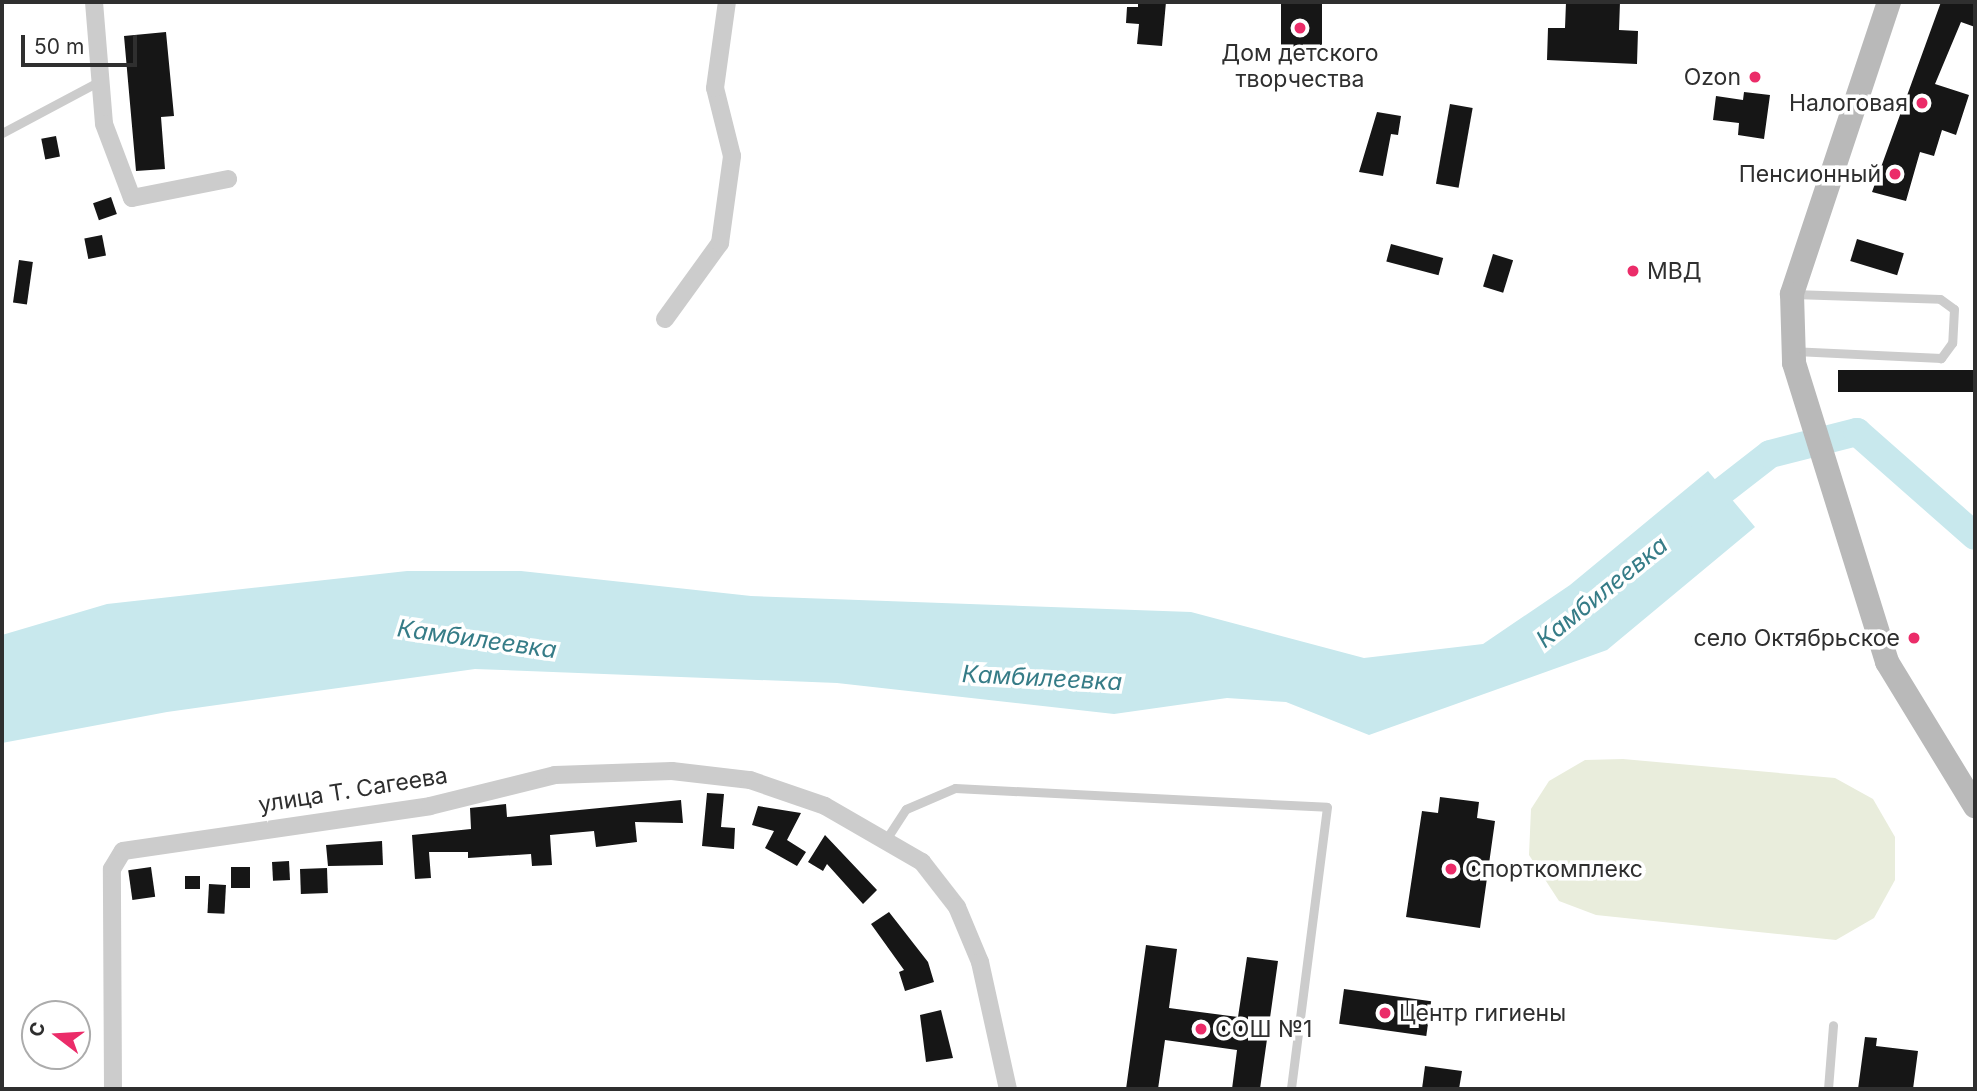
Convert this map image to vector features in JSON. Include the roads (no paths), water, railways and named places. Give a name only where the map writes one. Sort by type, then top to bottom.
[{"type":"main road","points":[[1889,2],[1792,294],[1794,351],[1807,416],[1835,490],[1887,663],[1975,807]]},
{"type":"street","points":[[94,2],[104,124],[132,198],[228,179]]},
{"type":"street","points":[[665,318],[720,243],[732,156],[715,88],[727,2]]},
{"type":"street","name":"улица Т. Сагеева","points":[[114,1089],[112,869],[123,851],[430,806],[555,775],[672,771],[750,780],[825,806],[885,841]]},
{"type":"street","points":[[885,841],[922,862],[957,907],[980,961],[1008,1089]]},
{"type":"lane","points":[[2,133],[100,81]]},
{"type":"lane","points":[[1792,294],[1940,299],[1954,309],[1952,343],[1941,358],[1794,351]]},
{"type":"lane","points":[[885,841],[906,809],[955,788],[1327,807],[1291,1089]]},
{"type":"lane","points":[[1828,1089],[1833,1025]]},
{"type":"water","points":[[1708,471],[1755,527],[1607,650],[1369,735],[1286,702],[1227,698],[1114,714],[837,683],[475,669],[167,712],[2,743],[2,635],[107,604],[407,571],[521,571],[751,596],[1191,612],[1364,658],[1483,644],[1570,585]]},
{"type":"waterway","name":"Камбилеевка","points":[[1694,513],[1770,454],[1857,432],[1975,536]]},
{"type":"place","name":"Дом детского творчества","points":[[1300,28]]},
{"type":"place","name":"Ozon","points":[[1755,77]]},
{"type":"place","name":"Налоговая","points":[[1922,103]]},
{"type":"place","name":"Пенсионный","points":[[1895,174]]},
{"type":"place","name":"МВД","points":[[1633,271]]},
{"type":"place","name":"село Октябрьское","points":[[1914,638]]},
{"type":"place","name":"Спорткомплекс","points":[[1451,869]]},
{"type":"place","name":"Центр гигиены","points":[[1385,1013]]},
{"type":"place","name":"СОШ №1","points":[[1201,1029]]}]
